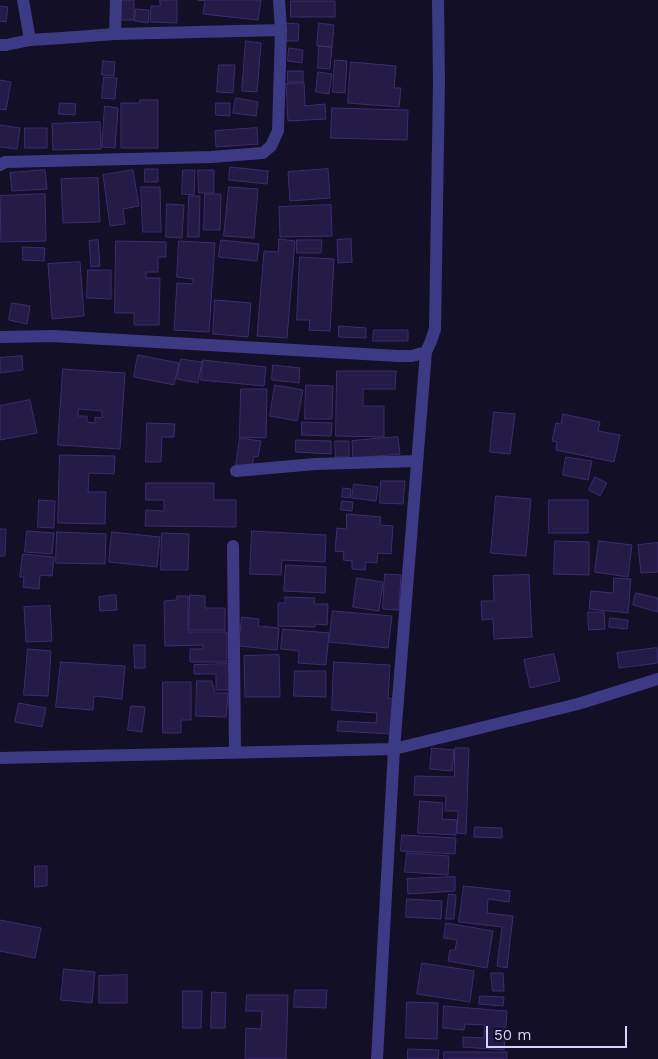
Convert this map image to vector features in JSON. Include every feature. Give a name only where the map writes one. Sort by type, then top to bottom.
[{"type":"street","points":[[23,0],[30,40]]},
{"type":"street","points":[[115,34],[116,0]]},
{"type":"street","points":[[0,164],[5,162],[263,154],[271,146],[278,132],[281,30],[279,0]]},
{"type":"street","points":[[377,1059],[394,749],[426,352],[435,330],[439,82],[438,0]]},
{"type":"street","points":[[0,45],[30,40],[115,34],[281,30]]},
{"type":"street","points":[[0,337],[53,336],[398,356],[412,356],[426,352]]},
{"type":"street","points":[[236,471],[315,464],[417,461]]},
{"type":"street","points":[[233,546],[235,753]]},
{"type":"street","points":[[0,758],[394,749],[578,704],[658,680]]},
{"type":"building","points":[[121,0],[134,0],[134,20],[120,20]]},
{"type":"building","points":[[160,0],[177,0],[177,23],[150,22],[151,6],[160,6]]},
{"type":"building","points":[[198,0],[261,0],[258,20],[203,14],[205,1]]},
{"type":"building","points":[[291,1],[335,1],[335,17],[291,17]]},
{"type":"building","points":[[0,6],[8,7],[6,22],[0,21]]},
{"type":"building","points":[[136,9],[149,10],[148,23],[135,21]]},
{"type":"building","points":[[285,23],[299,24],[298,41],[285,41]]},
{"type":"building","points":[[319,23],[334,25],[332,47],[317,46]]},
{"type":"building","points":[[246,41],[261,43],[257,92],[242,91]]},
{"type":"building","points":[[319,46],[332,47],[330,69],[318,68]]},
{"type":"building","points":[[289,48],[303,50],[302,63],[288,61]]},
{"type":"building","points":[[335,60],[347,61],[345,93],[333,92]]},
{"type":"building","points":[[103,61],[115,62],[114,76],[102,75]]},
{"type":"building","points":[[351,62],[396,66],[394,88],[401,88],[399,107],[348,103]]},
{"type":"building","points":[[219,65],[235,65],[233,93],[217,92]]},
{"type":"building","points":[[288,71],[303,71],[303,82],[288,82]]},
{"type":"building","points":[[318,72],[332,74],[329,94],[316,92]]},
{"type":"building","points":[[104,77],[117,78],[115,99],[102,98]]},
{"type":"building","points":[[0,80],[11,82],[6,110],[0,109]]},
{"type":"building","points":[[304,83],[305,106],[325,104],[326,119],[288,121],[286,84]]},
{"type":"building","points":[[236,98],[258,102],[256,116],[233,113]]},
{"type":"building","points":[[140,100],[158,100],[158,148],[121,148],[121,103],[140,103]]},
{"type":"building","points":[[60,103],[76,104],[75,115],[59,114]]},
{"type":"building","points":[[216,103],[230,103],[230,116],[216,115]]},
{"type":"building","points":[[105,106],[118,108],[115,148],[102,147]]},
{"type":"building","points":[[332,108],[408,110],[407,140],[331,138]]},
{"type":"building","points":[[100,122],[101,149],[53,150],[52,124]]},
{"type":"building","points":[[0,125],[20,128],[17,149],[0,147]]},
{"type":"building","points":[[25,128],[47,128],[47,148],[25,148]]},
{"type":"building","points":[[257,128],[258,144],[216,147],[215,131]]},
{"type":"building","points":[[230,167],[268,171],[267,184],[229,180]]},
{"type":"building","points":[[145,169],[158,169],[158,182],[145,182]]},
{"type":"building","points":[[328,169],[330,198],[290,201],[288,172]]},
{"type":"building","points":[[45,170],[47,189],[12,191],[10,173]]},
{"type":"building","points":[[133,170],[139,206],[123,209],[125,224],[110,226],[103,175]]},
{"type":"building","points":[[183,170],[195,170],[194,195],[182,194]]},
{"type":"building","points":[[198,170],[214,170],[214,193],[199,193]]},
{"type":"building","points":[[98,178],[100,222],[63,223],[61,179]]},
{"type":"building","points":[[141,187],[160,187],[161,232],[143,232]]},
{"type":"building","points":[[229,187],[258,189],[254,238],[224,236]]},
{"type":"building","points":[[45,194],[46,241],[1,242],[0,196]]},
{"type":"building","points":[[205,194],[221,194],[220,230],[204,230]]},
{"type":"building","points":[[189,196],[200,196],[199,237],[188,237]]},
{"type":"building","points":[[167,204],[184,205],[182,238],[166,237]]},
{"type":"building","points":[[331,205],[332,236],[280,237],[279,207]]},
{"type":"building","points":[[279,239],[295,241],[287,338],[257,336],[264,251],[278,252]]},
{"type":"building","points":[[351,239],[352,262],[338,263],[337,240]]},
{"type":"building","points":[[98,240],[100,266],[91,267],[89,241]]},
{"type":"building","points":[[221,240],[259,244],[257,261],[219,257]]},
{"type":"building","points":[[297,240],[322,240],[321,253],[297,253]]},
{"type":"building","points":[[116,241],[166,242],[166,257],[158,257],[158,272],[146,272],[146,278],[160,278],[159,325],[134,325],[134,313],[115,313]]},
{"type":"building","points":[[179,241],[215,243],[209,332],[174,330],[177,283],[193,284],[193,279],[177,277]]},
{"type":"building","points":[[23,247],[45,248],[44,261],[23,260]]},
{"type":"building","points":[[300,257],[334,259],[330,331],[309,330],[310,320],[297,320]]},
{"type":"building","points":[[80,262],[84,316],[52,319],[48,264]]},
{"type":"building","points":[[88,270],[111,270],[111,299],[87,298]]},
{"type":"building","points":[[215,300],[251,303],[248,337],[213,334]]},
{"type":"building","points":[[12,303],[30,306],[27,324],[9,320]]},
{"type":"building","points":[[339,326],[366,328],[366,338],[339,337]]},
{"type":"building","points":[[374,330],[408,330],[408,341],[373,341]]},
{"type":"building","points":[[138,355],[179,363],[174,385],[134,377]]},
{"type":"building","points":[[22,356],[23,370],[0,373],[0,358]]},
{"type":"building","points":[[181,359],[202,362],[198,383],[177,379]]},
{"type":"building","points":[[203,360],[266,367],[264,386],[201,380]]},
{"type":"building","points":[[273,365],[300,368],[299,383],[272,380]]},
{"type":"building","points":[[63,369],[125,373],[120,449],[58,445]],"holes":[[[79,409],[102,411],[102,418],[95,417],[95,423],[87,422],[87,416],[78,416]]]},
{"type":"building","points":[[337,371],[396,371],[395,389],[363,389],[363,406],[384,406],[384,437],[336,436]]},
{"type":"building","points":[[275,385],[303,390],[297,421],[270,416]]},
{"type":"building","points":[[306,385],[333,386],[332,419],[305,419]]},
{"type":"building","points":[[241,389],[267,389],[266,438],[240,437]]},
{"type":"building","points":[[30,400],[37,433],[0,440],[0,406]]},
{"type":"building","points":[[494,412],[515,414],[510,454],[490,452]]},
{"type":"building","points":[[563,414],[600,422],[598,431],[620,435],[614,462],[556,450],[557,442],[552,441],[556,423],[561,424]]},
{"type":"building","points":[[302,422],[332,423],[331,436],[302,435]]},
{"type":"building","points":[[147,423],[175,424],[174,437],[162,437],[161,462],[146,462]]},
{"type":"building","points":[[398,437],[400,454],[353,458],[352,441]]},
{"type":"building","points":[[240,438],[261,441],[258,457],[254,456],[252,467],[236,465]]},
{"type":"building","points":[[296,440],[331,441],[331,454],[296,452]]},
{"type":"building","points":[[335,441],[349,441],[349,457],[336,457]]},
{"type":"building","points":[[60,455],[115,456],[114,474],[89,473],[88,492],[106,492],[105,524],[58,523]]},
{"type":"building","points":[[566,457],[592,461],[588,480],[563,475]]},
{"type":"building","points":[[595,477],[607,483],[600,496],[589,490]]},
{"type":"building","points":[[381,481],[405,481],[403,504],[380,503]]},
{"type":"building","points":[[146,483],[214,483],[214,500],[236,500],[236,527],[145,526],[146,510],[164,511],[164,500],[146,500]]},
{"type":"building","points":[[354,484],[378,487],[376,501],[352,498]]},
{"type":"building","points":[[343,488],[351,489],[350,498],[342,497]]},
{"type":"building","points":[[496,496],[531,499],[526,556],[491,553]]},
{"type":"building","points":[[39,500],[55,501],[54,528],[38,527]]},
{"type":"building","points":[[549,500],[588,500],[588,533],[549,533]]},
{"type":"building","points":[[342,501],[353,502],[352,511],[341,510]]},
{"type":"building","points":[[347,514],[381,517],[380,525],[393,526],[391,554],[378,553],[377,563],[366,562],[365,570],[352,569],[352,561],[343,560],[344,552],[335,551],[337,528],[346,529]]},
{"type":"building","points":[[0,529],[6,529],[5,556],[0,556]]},
{"type":"building","points":[[27,531],[54,533],[52,554],[25,552]]},
{"type":"building","points":[[252,531],[326,535],[325,562],[282,560],[281,575],[250,574]]},
{"type":"building","points":[[57,532],[106,534],[105,564],[56,563]]},
{"type":"building","points":[[112,532],[160,537],[157,567],[109,562]]},
{"type":"building","points":[[162,533],[189,534],[188,570],[161,570]]},
{"type":"building","points":[[555,541],[589,542],[589,575],[554,574]]},
{"type":"building","points":[[599,541],[632,545],[628,577],[595,572]]},
{"type":"building","points":[[658,543],[658,572],[641,573],[638,545]]},
{"type":"building","points":[[23,554],[54,557],[52,576],[40,575],[39,589],[23,587],[24,577],[20,577]]},
{"type":"building","points":[[286,565],[326,567],[325,593],[284,591]]},
{"type":"building","points":[[385,574],[401,575],[399,610],[383,609]]},
{"type":"building","points":[[529,575],[532,637],[494,639],[493,619],[482,620],[481,601],[494,601],[493,576]]},
{"type":"building","points":[[357,578],[383,582],[379,611],[353,607]]},
{"type":"building","points":[[614,578],[631,579],[628,613],[589,609],[591,591],[613,593]]},
{"type":"building","points":[[636,593],[658,598],[658,612],[633,605]]},
{"type":"building","points":[[116,595],[117,610],[100,611],[99,597]]},
{"type":"building","points":[[190,595],[205,596],[205,608],[225,608],[225,630],[189,630]]},
{"type":"building","points":[[177,596],[188,596],[188,632],[227,632],[227,662],[190,662],[190,649],[203,649],[203,645],[165,646],[164,601],[177,600]]},
{"type":"building","points":[[285,597],[315,598],[314,604],[328,604],[327,625],[315,624],[315,627],[278,626],[278,603],[285,603]]},
{"type":"building","points":[[50,606],[52,641],[26,642],[24,607]]},
{"type":"building","points":[[333,611],[392,616],[388,648],[329,642]]},
{"type":"building","points":[[588,612],[604,612],[605,629],[589,630]]},
{"type":"building","points":[[242,617],[259,619],[258,626],[279,628],[277,650],[239,646]]},
{"type":"building","points":[[610,618],[628,620],[627,629],[609,627]]},
{"type":"building","points":[[283,629],[329,633],[326,665],[298,663],[299,651],[281,649]]},
{"type":"building","points":[[134,645],[145,645],[145,668],[135,668]]},
{"type":"building","points":[[657,648],[658,663],[619,668],[617,653]]},
{"type":"building","points":[[28,649],[51,651],[48,696],[24,695]]},
{"type":"building","points":[[554,654],[560,681],[530,688],[524,660]]},
{"type":"building","points":[[279,655],[280,697],[245,697],[244,656]]},
{"type":"building","points":[[61,662],[125,666],[122,699],[94,696],[93,710],[56,707]]},
{"type":"building","points":[[334,662],[390,665],[388,698],[394,699],[392,734],[337,731],[338,721],[376,723],[377,713],[332,710]]},
{"type":"building","points":[[229,664],[230,690],[216,690],[216,674],[194,674],[194,665]]},
{"type":"building","points":[[295,671],[326,671],[326,697],[294,696]]},
{"type":"building","points":[[197,681],[212,681],[215,693],[228,693],[226,717],[196,716]]},
{"type":"building","points":[[163,682],[191,682],[191,720],[181,720],[181,733],[163,733]]},
{"type":"building","points":[[19,703],[46,708],[42,727],[15,722]]},
{"type":"building","points":[[131,706],[145,707],[142,732],[128,730]]},
{"type":"building","points":[[432,748],[454,750],[452,771],[430,769]]},
{"type":"building","points":[[455,748],[469,748],[466,834],[457,833],[458,811],[445,811],[446,796],[414,795],[415,776],[454,777]]},
{"type":"building","points":[[420,801],[443,803],[442,819],[457,820],[456,835],[418,833]]},
{"type":"building","points":[[475,827],[502,828],[502,838],[474,837]]},
{"type":"building","points":[[402,835],[456,838],[455,854],[401,851]]},
{"type":"building","points":[[407,853],[449,856],[448,875],[405,872]]},
{"type":"building","points":[[35,866],[47,866],[47,886],[35,887]]},
{"type":"building","points":[[455,877],[455,891],[408,894],[407,879]]},
{"type":"building","points":[[464,886],[510,891],[509,902],[488,899],[487,913],[513,916],[507,968],[497,966],[502,927],[459,922]]},
{"type":"building","points":[[449,894],[456,895],[454,919],[446,919]]},
{"type":"building","points":[[407,899],[442,901],[441,919],[406,917]]},
{"type":"building","points":[[0,920],[41,928],[35,958],[0,951]]},
{"type":"building","points":[[446,923],[493,931],[487,968],[448,961],[450,950],[455,950],[457,940],[444,938]]},
{"type":"building","points":[[422,963],[474,971],[470,1002],[417,994]]},
{"type":"building","points":[[64,969],[95,972],[92,1003],[61,1000]]},
{"type":"building","points":[[491,973],[503,973],[504,991],[493,991]]},
{"type":"building","points":[[127,975],[127,1003],[99,1003],[99,976]]},
{"type":"building","points":[[295,990],[327,990],[326,1008],[294,1007]]},
{"type":"building","points":[[183,991],[202,991],[201,1028],[183,1028]]},
{"type":"building","points":[[212,992],[226,993],[225,1028],[211,1028]]},
{"type":"building","points":[[247,995],[288,995],[286,1059],[245,1059],[246,1028],[261,1029],[262,1011],[246,1011]]},
{"type":"building","points":[[480,996],[504,997],[503,1006],[479,1004]]},
{"type":"building","points":[[407,1002],[438,1003],[437,1039],[406,1038]]},
{"type":"building","points":[[444,1006],[507,1011],[504,1050],[463,1047],[463,1037],[484,1038],[485,1025],[465,1024],[464,1030],[443,1028]]},
{"type":"building","points":[[408,1049],[439,1050],[438,1059],[408,1059]]},
{"type":"building","points":[[444,1052],[507,1052],[507,1059],[444,1059]]}]
